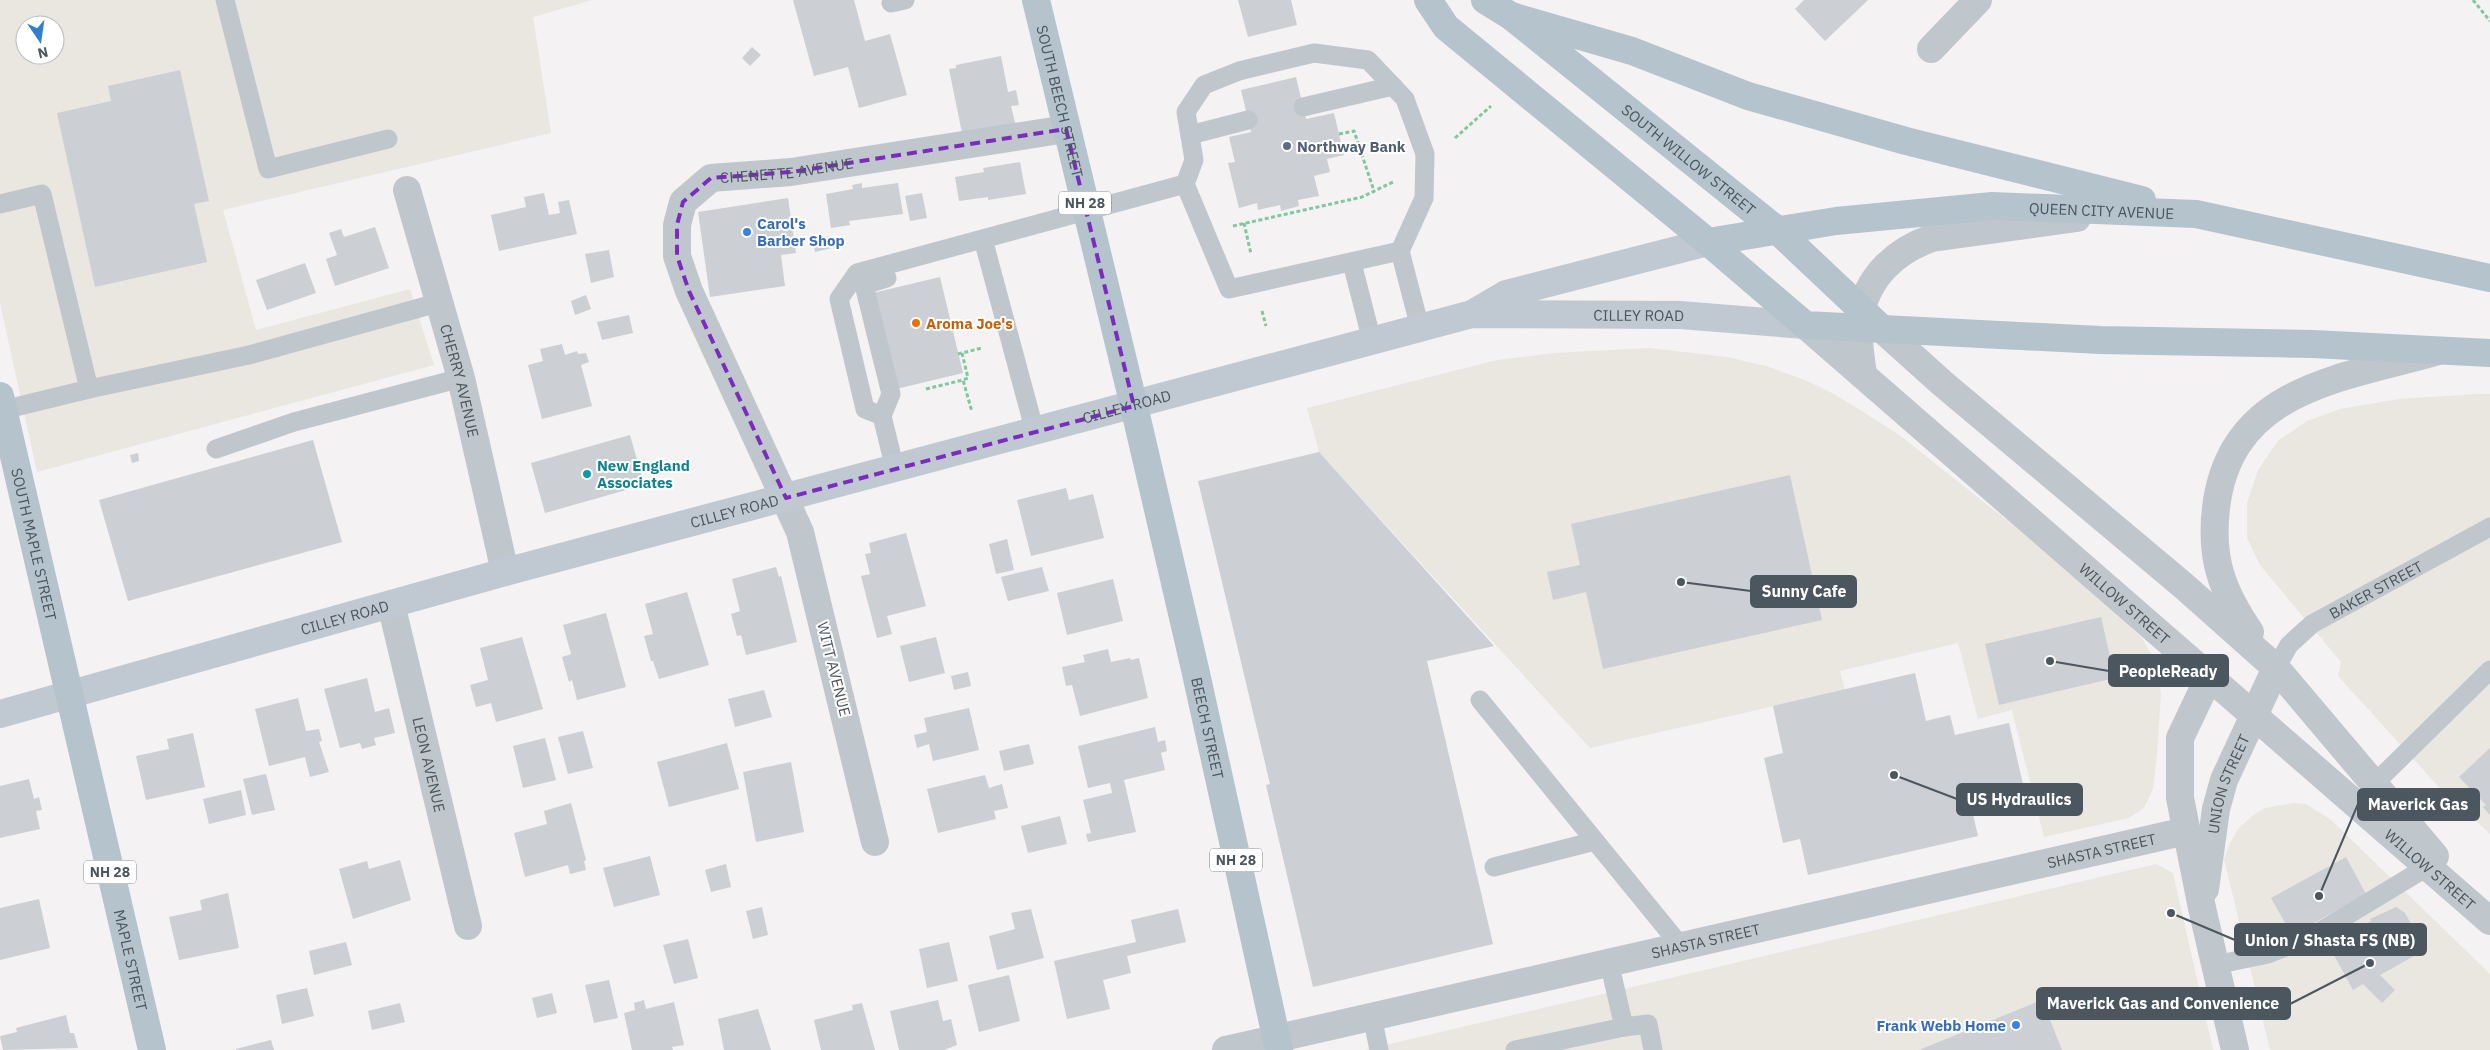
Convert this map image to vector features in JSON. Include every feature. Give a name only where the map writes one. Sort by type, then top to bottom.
[{"type":"main road","name":"SOUTH BEECH STREET","points":[[1036,0],[1134,406]]},
{"type":"main road","points":[[1428,0],[1446,27],[1708,242],[1805,325],[1868,322],[2100,340],[2312,344],[2490,353]]},
{"type":"main road","name":"SOUTH WILLOW STREET","points":[[1485,0],[1511,16],[1777,230],[1868,322]]},
{"type":"main road","points":[[1511,16],[1632,51],[1748,96],[1906,141],[2196,214]]},
{"type":"main road","name":"QUEEN CITY AVENUE","points":[[1708,242],[1836,221],[1992,206],[2196,214],[2490,278]]},
{"type":"main road","name":"SOUTH MAPLE STREET","points":[[2,403],[68,695]]},
{"type":"main road","name":"BEECH STREET","points":[[1134,406],[1195,669],[1277,1044]]},
{"type":"main road","name":"MAPLE STREET","points":[[68,695],[152,1050]]},
{"type":"street","points":[[1931,49],[1978,0]]},
{"type":"street","name":"CHENETTE AVENUE","points":[[786,498],[689,290],[677,256],[677,225],[683,202],[711,178],[791,172],[1066,129]]},
{"type":"street","name":"CHERRY AVENUE","points":[[407,190],[441,302],[461,378],[505,572]]},
{"type":"street","points":[[1863,375],[1868,322],[1866,295],[1878,273],[1896,256],[1918,242],[1980,230],[2139,212]]},
{"type":"street","name":"CILLEY ROAD","points":[[1472,314],[1506,294],[1708,242]]},
{"type":"street","name":"CILLEY ROAD","points":[[0,714],[505,572],[1134,406],[1472,314],[1680,315],[1805,325]]},
{"type":"street","name":"WILLOW STREET","points":[[1868,322],[2185,587],[2276,668],[2490,921]]},
{"type":"street","name":"WILLOW STREET","points":[[1805,325],[2490,921]]},
{"type":"street","points":[[2276,668],[2236,611],[2223,586],[2216,555],[2215,521],[2218,490],[2226,464],[2240,438],[2257,418],[2280,402],[2335,381],[2438,351]]},
{"type":"street","name":"WITT AVENUE","points":[[786,498],[800,532],[875,842]]},
{"type":"street","name":"LEON AVENUE","points":[[391,604],[468,926]]},
{"type":"street","name":"UNION STREET","points":[[2202,908],[2216,809],[2224,780],[2255,717],[2276,668]]},
{"type":"street","name":"UNION STREET","points":[[2209,677],[2180,738],[2180,798],[2202,908],[2234,1050]]},
{"type":"street","name":"SHASTA STREET","points":[[1226,1050],[1277,1044],[1372,1016],[2186,831]]},
{"type":"lane","points":[[225,0],[268,169],[388,139]]},
{"type":"lane","points":[[1400,251],[1228,289],[1185,184],[1194,160],[1186,112],[1204,85],[1239,71],[1314,53],[1368,60],[1405,99],[1425,154],[1424,198],[1400,251],[1420,328]]},
{"type":"lane","points":[[1303,107],[1393,86]]},
{"type":"lane","points":[[1190,135],[1248,120]]},
{"type":"lane","points":[[882,416],[865,408],[840,299],[858,273],[1185,184]]},
{"type":"lane","points":[[0,204],[42,194],[89,389]]},
{"type":"lane","points":[[974,242],[992,269],[1035,432]]},
{"type":"lane","points":[[895,469],[882,416],[890,394],[864,285],[959,256],[974,242]]},
{"type":"lane","points":[[1352,263],[1372,341]]},
{"type":"lane","points":[[2,403],[89,389],[249,356],[441,302]]},
{"type":"lane","points":[[216,449],[294,422],[461,378]]},
{"type":"lane","name":"BAKER STREET","points":[[2276,668],[2289,645],[2312,624],[2490,527]]},
{"type":"lane","points":[[2374,784],[2490,670]]},
{"type":"lane","points":[[1480,700],[1680,945]]},
{"type":"lane","points":[[1494,867],[1595,841]]},
{"type":"lane","points":[[2215,965],[2268,954],[2311,937],[2427,867]]},
{"type":"lane","points":[[1609,962],[1624,1027]]},
{"type":"lane","points":[[1372,1016],[1378,1050]]},
{"type":"lane","points":[[1516,1050],[1624,1027],[1648,1024],[1653,1050]]},
{"type":"path","points":[[2473,0],[2490,20]]},
{"type":"path","points":[[1455,138],[1494,104]]},
{"type":"path","points":[[1339,134],[1354,131],[1374,191]]},
{"type":"path","points":[[1205,232],[1362,197],[1398,179]]},
{"type":"path","points":[[1244,223],[1252,257]]},
{"type":"path","points":[[1260,303],[1266,326]]},
{"type":"path","points":[[926,389],[968,378],[962,353]]},
{"type":"path","points":[[963,380],[972,413]]},
{"type":"highlighted area","points":[[1066,129],[1134,406],[786,498],[689,291],[677,256],[677,225],[683,202],[711,178],[791,172]]},
{"type":"shaded area","points":[[0,0],[592,0],[533,17],[551,133],[223,210],[256,330],[410,289],[434,365],[37,472],[0,303]]},
{"type":"shaded area","points":[[1649,348],[1727,357],[1766,366],[1805,380],[1836,395],[1898,434],[2076,575],[2142,638],[2157,665],[2161,694],[2157,754],[2153,789],[2144,808],[2129,818],[2044,837],[2012,710],[1978,719],[1958,643],[1840,671],[1845,690],[1590,748],[1319,452],[1307,408],[1497,360],[1554,353]]},
{"type":"shaded area","points":[[2490,394],[2490,834],[2438,786],[2338,676],[2341,662],[2260,565],[2247,538],[2247,503],[2258,470],[2278,441],[2307,421],[2340,409],[2399,399]]},
{"type":"shaded area","points":[[2293,803],[2306,804],[2330,819],[2490,974],[2490,1050],[2270,1050],[2224,859],[2230,843],[2239,828],[2252,816],[2265,808]]},
{"type":"shaded area","points":[[2156,864],[2173,873],[2213,1050],[1364,1050]]},
{"type":"building","points":[[793,0],[854,0],[865,41],[890,34],[907,95],[859,108],[848,67],[814,76]]},
{"type":"building","points":[[1238,0],[1291,0],[1297,25],[1248,37]]},
{"type":"building","points":[[1804,0],[1868,0],[1825,41],[1795,9]]},
{"type":"building","points":[[752,47],[761,55],[750,66],[742,58]]},
{"type":"building","points":[[1001,56],[1008,92],[1016,90],[1019,105],[1011,106],[1016,127],[963,138],[949,69],[956,68],[956,65]]},
{"type":"building","points":[[180,70],[209,201],[194,204],[207,262],[95,287],[57,113],[111,101],[108,86]]},
{"type":"building","name":"Northway Bank","points":[[1296,77],[1306,119],[1334,113],[1344,155],[1327,159],[1330,172],[1314,176],[1319,196],[1298,200],[1299,206],[1281,211],[1280,205],[1258,210],[1257,203],[1239,208],[1228,163],[1235,162],[1229,137],[1251,132],[1241,90]]},
{"type":"building","points":[[1020,162],[1026,194],[988,200],[988,197],[959,201],[955,177],[984,172],[983,168]]},
{"type":"building","points":[[862,183],[862,188],[898,183],[903,214],[849,221],[850,225],[831,228],[826,194],[853,189],[852,185]]},
{"type":"building","points":[[544,193],[549,215],[560,213],[558,202],[569,200],[577,234],[499,251],[491,215],[526,207],[524,197]]},
{"type":"building","points":[[922,193],[927,218],[910,221],[905,196]]},
{"type":"building","name":"Carol's Barber Shop","points":[[788,198],[796,253],[781,255],[785,286],[710,297],[698,212]]},
{"type":"building","points":[[375,227],[389,268],[335,286],[326,259],[337,255],[329,233],[341,229],[344,237]]},
{"type":"building","points":[[830,236],[832,248],[815,252],[813,240]]},
{"type":"building","points":[[609,250],[614,277],[591,283],[585,254]]},
{"type":"building","points":[[305,263],[316,293],[267,310],[256,280]]},
{"type":"building","name":"Aroma Joe's","points":[[940,277],[963,373],[896,389],[873,293]]},
{"type":"building","points":[[586,295],[591,309],[575,315],[571,301]]},
{"type":"building","points":[[629,315],[633,333],[602,340],[597,322]]},
{"type":"building","points":[[562,344],[565,355],[577,351],[578,354],[586,353],[589,362],[581,365],[592,406],[542,419],[528,365],[543,361],[540,349]]},
{"type":"building","name":"New England Associates","points":[[630,435],[644,485],[545,513],[531,463]]},
{"type":"building","points":[[313,440],[342,542],[128,601],[99,500]]},
{"type":"building","points":[[1319,452],[1494,646],[1427,661],[1493,944],[1313,987],[1266,785],[1270,784],[1198,481]]},
{"type":"building","points":[[138,453],[139,461],[132,463],[130,455]]},
{"type":"building","points":[[1790,475],[1822,620],[1603,669],[1586,592],[1553,600],[1547,572],[1580,565],[1571,524]]},
{"type":"building","points":[[1066,488],[1069,500],[1093,494],[1104,538],[1031,556],[1017,500]]},
{"type":"building","points":[[906,533],[926,606],[887,616],[892,634],[877,638],[861,576],[870,574],[865,554],[871,553],[869,543]]},
{"type":"building","points":[[1007,539],[1014,570],[996,574],[989,544]]},
{"type":"building","points":[[776,567],[779,577],[781,576],[797,642],[746,655],[741,635],[737,636],[731,614],[740,611],[732,579]]},
{"type":"building","points":[[1042,567],[1049,591],[1008,601],[1001,577]]},
{"type":"building","points":[[1113,579],[1123,621],[1067,635],[1057,593]]},
{"type":"building","points":[[687,592],[709,665],[659,679],[653,661],[651,661],[644,636],[653,634],[645,604]]},
{"type":"building","points":[[606,613],[626,687],[577,700],[572,680],[569,682],[562,657],[571,654],[563,625]]},
{"type":"building","points":[[2101,617],[2115,678],[1999,705],[1985,644]]},
{"type":"building","points":[[522,637],[543,709],[496,722],[491,703],[476,707],[470,685],[488,680],[480,648]]},
{"type":"building","points":[[936,637],[945,673],[909,682],[900,646]]},
{"type":"building","points":[[1108,649],[1111,662],[1139,658],[1148,698],[1080,716],[1072,685],[1066,686],[1062,667],[1085,662],[1083,655]]},
{"type":"building","points":[[968,672],[971,686],[954,690],[951,676]]},
{"type":"building","points":[[1915,673],[1926,721],[1950,715],[1955,735],[2009,723],[2025,793],[1971,806],[1978,836],[1808,875],[1800,839],[1783,843],[1764,758],[1783,753],[1773,706]]},
{"type":"building","points":[[367,678],[375,712],[389,708],[395,733],[374,738],[376,745],[362,749],[360,743],[340,748],[324,689]]},
{"type":"building","points":[[764,690],[772,717],[735,727],[728,699]]},
{"type":"building","points":[[298,698],[306,731],[319,729],[322,741],[319,742],[329,772],[310,777],[305,757],[269,766],[255,709]]},
{"type":"building","points":[[969,708],[979,750],[933,761],[929,744],[917,748],[914,735],[927,732],[924,718]]},
{"type":"building","points":[[1155,727],[1158,742],[1165,740],[1167,751],[1161,753],[1165,770],[1124,780],[1136,832],[1088,842],[1086,834],[1091,833],[1083,800],[1112,793],[1110,783],[1088,788],[1078,746]]},
{"type":"building","points":[[583,731],[593,768],[568,774],[558,737]]},
{"type":"building","points":[[193,733],[205,787],[146,800],[136,756],[169,749],[167,739]]},
{"type":"building","points":[[545,738],[556,780],[523,788],[513,746]]},
{"type":"building","points":[[727,743],[739,789],[669,807],[657,762]]},
{"type":"building","points":[[1029,744],[1034,764],[1004,771],[999,751]]},
{"type":"building","points":[[2490,748],[2490,815],[2483,807],[2486,805],[2459,777]]},
{"type":"building","points":[[791,762],[804,832],[756,842],[743,772]]},
{"type":"building","points":[[266,774],[275,810],[252,815],[243,779]]},
{"type":"building","points":[[985,775],[989,788],[1002,784],[1008,808],[994,811],[996,819],[938,833],[927,789]]},
{"type":"building","points":[[29,779],[34,799],[39,797],[42,810],[36,811],[40,829],[0,838],[0,786]]},
{"type":"building","points":[[241,790],[246,815],[209,824],[203,799]]},
{"type":"building","points":[[571,803],[586,860],[584,861],[586,870],[570,874],[568,865],[525,877],[514,833],[547,824],[544,811]]},
{"type":"building","points":[[1060,816],[1067,844],[1028,853],[1021,826]]},
{"type":"building","points":[[650,856],[660,895],[614,907],[603,868]]},
{"type":"building","points":[[2346,857],[2366,894],[2292,935],[2271,898]]},
{"type":"building","points":[[400,860],[411,900],[353,919],[339,869],[367,861],[369,869]]},
{"type":"building","points":[[726,864],[731,887],[711,892],[705,870]]},
{"type":"building","points":[[228,893],[239,948],[179,960],[169,917],[202,910],[200,900]]},
{"type":"building","points":[[39,899],[50,948],[0,960],[0,908]]},
{"type":"building","points":[[762,907],[768,935],[753,939],[746,911]]},
{"type":"building","points":[[2396,907],[2405,913],[2425,950],[2380,975],[2395,990],[2382,1003],[2363,984],[2353,990],[2328,944],[2371,921],[2370,919]]},
{"type":"building","points":[[1031,909],[1044,958],[997,970],[989,936],[1015,929],[1011,913]]},
{"type":"building","points":[[1178,909],[1186,942],[1127,956],[1131,973],[1103,980],[1110,1009],[1067,1019],[1054,961],[1136,942],[1131,920]]},
{"type":"building","points":[[688,939],[698,978],[674,984],[663,945]]},
{"type":"building","points":[[346,942],[352,965],[314,975],[309,951]]},
{"type":"building","points":[[949,942],[958,981],[927,988],[919,949]]},
{"type":"building","points":[[1009,975],[1020,1021],[979,1032],[968,985]]},
{"type":"building","points":[[609,980],[618,1018],[594,1023],[585,985]]},
{"type":"building","points":[[307,988],[314,1016],[282,1024],[276,995]]},
{"type":"building","points":[[552,993],[557,1013],[537,1018],[532,998]]},
{"type":"building","points":[[644,1000],[646,1009],[674,1002],[684,1045],[672,1047],[673,1050],[632,1050],[624,1013],[635,1010],[634,1003]]},
{"type":"building","points":[[938,1000],[943,1021],[951,1019],[957,1045],[944,1050],[899,1050],[890,1011]]},
{"type":"building","name":"Frank Webb Home","points":[[2042,1000],[2062,1050],[1919,1050]]},
{"type":"building","points":[[400,1003],[405,1022],[372,1030],[368,1011]]},
{"type":"building","points":[[862,1003],[875,1050],[821,1050],[814,1020],[853,1010],[852,1005]]},
{"type":"building","points":[[758,1009],[771,1050],[724,1050],[718,1019]]},
{"type":"building","points":[[66,1015],[70,1033],[74,1033],[78,1048],[3,1050],[0,1036],[17,1032],[16,1028]]},
{"type":"building","points":[[271,1040],[274,1050],[236,1050],[236,1049]]},
{"type":"place","name":"Northway Bank","points":[[1287,146]]},
{"type":"place","name":"Carol's Barber Shop","points":[[747,232]]},
{"type":"place","name":"Aroma Joe's","points":[[916,323]]},
{"type":"place","name":"New England Associates","points":[[587,474]]},
{"type":"place","name":"Sunny Cafe","points":[[1681,582]]},
{"type":"place","name":"PeopleReady","points":[[2050,661]]},
{"type":"place","name":"US Hydraulics","points":[[1894,775]]},
{"type":"place","name":"Maverick Gas","points":[[2319,896]]},
{"type":"place","name":"Union / Shasta FS (NB)","points":[[2171,913]]},
{"type":"place","name":"Maverick Gas and Convenience","points":[[2370,963]]},
{"type":"place","name":"Frank Webb Home","points":[[2016,1025]]}]
